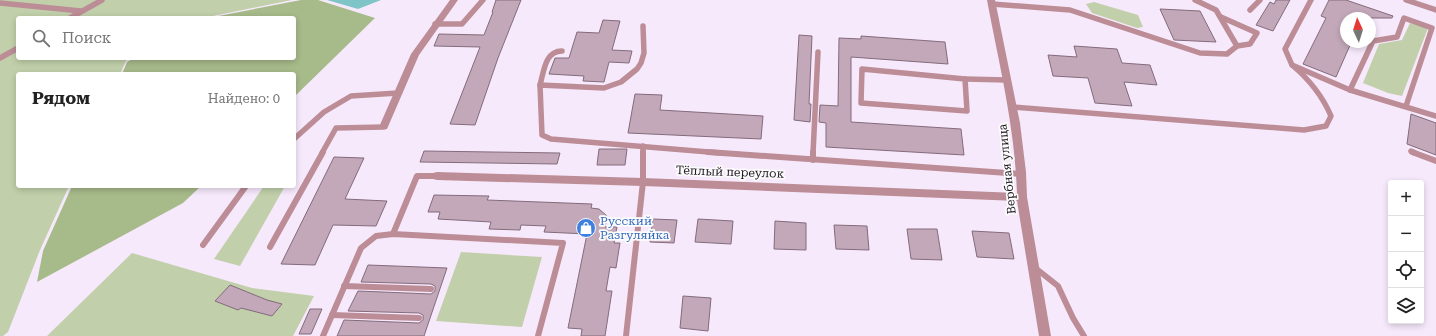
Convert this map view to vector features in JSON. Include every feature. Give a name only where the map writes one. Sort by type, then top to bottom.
[{"type":"street","points":[[384,127],[415,54],[435,24],[454,0]]},
{"type":"street","name":"Вербная улица","points":[[991,2],[1012,107],[1022,174],[1022,197],[1032,266],[1045,336]]},
{"type":"street","name":"Тёплый переулок","points":[[437,176],[642,182],[1022,197]]},
{"type":"lane","points":[[73,16],[102,0]]},
{"type":"lane","points":[[435,24],[462,24],[483,0]]},
{"type":"lane","points":[[1195,0],[1216,10],[1237,46]]},
{"type":"lane","points":[[1250,10],[1260,0]]},
{"type":"lane","points":[[1012,107],[1304,130],[1326,126],[1330,116],[1325,102],[1310,79],[1292,65],[1285,49],[1311,0]]},
{"type":"lane","points":[[1406,0],[1436,10]]},
{"type":"lane","points":[[991,2],[1070,10],[1200,53],[1227,54],[1237,46],[1250,44],[1257,33],[1221,17]]},
{"type":"lane","points":[[0,3],[81,11]]},
{"type":"lane","points":[[1350,90],[1373,41],[1397,37],[1404,18],[1432,28],[1406,106]]},
{"type":"lane","points":[[540,85],[604,88],[621,82],[637,69],[641,62],[644,53],[643,26]]},
{"type":"lane","points":[[0,58],[16,49]]},
{"type":"lane","points":[[562,51],[555,51],[548,56],[540,85],[542,135],[551,139],[814,160],[1022,174]]},
{"type":"lane","points":[[814,160],[818,52]]},
{"type":"lane","points":[[1292,65],[1350,90],[1436,116]]},
{"type":"lane","points":[[965,80],[967,111],[861,103],[862,69],[965,80],[1007,80]]},
{"type":"lane","points":[[296,137],[324,112],[351,96],[398,93]]},
{"type":"lane","points":[[270,247],[336,128],[384,127]]},
{"type":"lane","points":[[626,336],[642,182],[643,146]]},
{"type":"lane","points":[[1411,152],[1436,161]]},
{"type":"lane","points":[[393,234],[417,176],[437,176]]},
{"type":"lane","points":[[203,246],[245,188]]},
{"type":"lane","points":[[323,336],[361,248],[376,236],[393,234],[563,243],[538,336]]},
{"type":"lane","points":[[1032,266],[1058,286],[1072,318],[1084,336]]},
{"type":"lane","points":[[344,286],[431,289]]},
{"type":"lane","points":[[332,315],[419,318]]},
{"type":"shaded area","points":[[0,0],[292,0],[213,16],[16,16],[16,60],[128,60],[121,72],[16,72],[16,188],[68,188],[40,250],[8,332],[3,336],[0,336]]},
{"type":"shaded area","points":[[301,0],[318,0],[375,18],[296,95],[296,72],[123,72],[127,62],[130,60],[296,60],[296,16],[218,16]]},
{"type":"shaded area","points":[[327,0],[381,0],[358,9]]},
{"type":"shaded area","points":[[1094,2],[1138,15],[1143,27],[1137,28],[1092,13],[1086,4]]},
{"type":"shaded area","points":[[1410,23],[1428,28],[1402,96],[1388,93],[1363,83],[1379,44],[1402,40]]},
{"type":"shaded area","points":[[71,188],[199,188],[183,203],[37,282],[43,251]]},
{"type":"shaded area","points":[[263,188],[284,188],[240,266],[214,259]]},
{"type":"shaded area","points":[[461,252],[542,257],[522,327],[436,321]]},
{"type":"shaded area","points":[[132,253],[252,288],[314,296],[293,336],[47,336]]},
{"type":"building","points":[[496,0],[521,0],[498,58],[475,125],[450,124],[480,47],[434,46],[439,34],[484,35]]},
{"type":"building","points":[[1276,0],[1290,0],[1273,31],[1256,25],[1270,2],[1274,4]]},
{"type":"building","points":[[1329,0],[1346,0],[1393,16],[1392,18],[1376,18],[1376,12],[1340,12],[1340,48],[1349,48],[1336,77],[1303,64],[1326,18],[1321,16]]},
{"type":"building","points":[[1160,9],[1200,11],[1216,42],[1174,40]]},
{"type":"building","points":[[603,20],[620,21],[612,50],[632,51],[629,63],[609,62],[604,82],[583,81],[584,76],[549,74],[555,58],[569,58],[577,32],[599,33]]},
{"type":"building","points":[[799,35],[812,36],[809,104],[811,104],[810,122],[794,120]]},
{"type":"building","points":[[861,36],[945,42],[948,64],[851,57],[851,122],[961,129],[964,155],[826,147],[826,123],[819,122],[820,105],[838,106],[839,38],[861,39]]},
{"type":"building","points":[[1074,46],[1117,49],[1122,63],[1150,65],[1157,85],[1124,82],[1132,106],[1095,103],[1088,78],[1053,76],[1048,55],[1077,57]]},
{"type":"building","points":[[635,94],[662,95],[660,110],[763,116],[761,139],[628,133]]},
{"type":"building","points":[[1411,114],[1436,123],[1436,155],[1407,144]]},
{"type":"building","points":[[599,149],[627,149],[625,165],[597,165]]},
{"type":"building","points":[[424,151],[560,153],[557,164],[420,162]]},
{"type":"building","points":[[334,157],[364,158],[345,199],[387,201],[376,226],[333,225],[315,265],[281,264]]},
{"type":"building","points":[[434,195],[489,196],[487,200],[592,204],[591,208],[599,209],[607,216],[605,227],[617,227],[614,243],[620,243],[616,268],[610,267],[606,291],[612,291],[605,336],[581,336],[582,329],[568,328],[587,234],[544,232],[546,226],[521,225],[520,230],[489,229],[491,222],[438,219],[440,212],[428,212]]},
{"type":"building","points":[[653,219],[677,220],[674,243],[650,242]]},
{"type":"building","points":[[698,219],[733,221],[731,244],[695,242]]},
{"type":"building","points":[[775,221],[806,223],[806,250],[774,249]]},
{"type":"building","points":[[834,225],[867,226],[869,250],[836,249]]},
{"type":"building","points":[[907,229],[937,229],[942,260],[911,259]]},
{"type":"building","points":[[972,231],[1009,233],[1014,259],[977,257]]},
{"type":"building","points":[[368,265],[447,268],[424,336],[337,336],[344,320],[419,323],[423,320],[423,315],[419,313],[348,311],[358,291],[431,294],[435,291],[435,286],[431,284],[361,282]]},
{"type":"building","points":[[230,285],[267,300],[282,304],[272,316],[241,308],[238,310],[215,301]]},
{"type":"building","points":[[683,296],[711,298],[708,331],[680,328]]},
{"type":"building","points":[[310,309],[322,309],[311,334],[299,334]]},
{"type":"place","name":"Русский Разгуляйка","points":[[586,228]]}]
